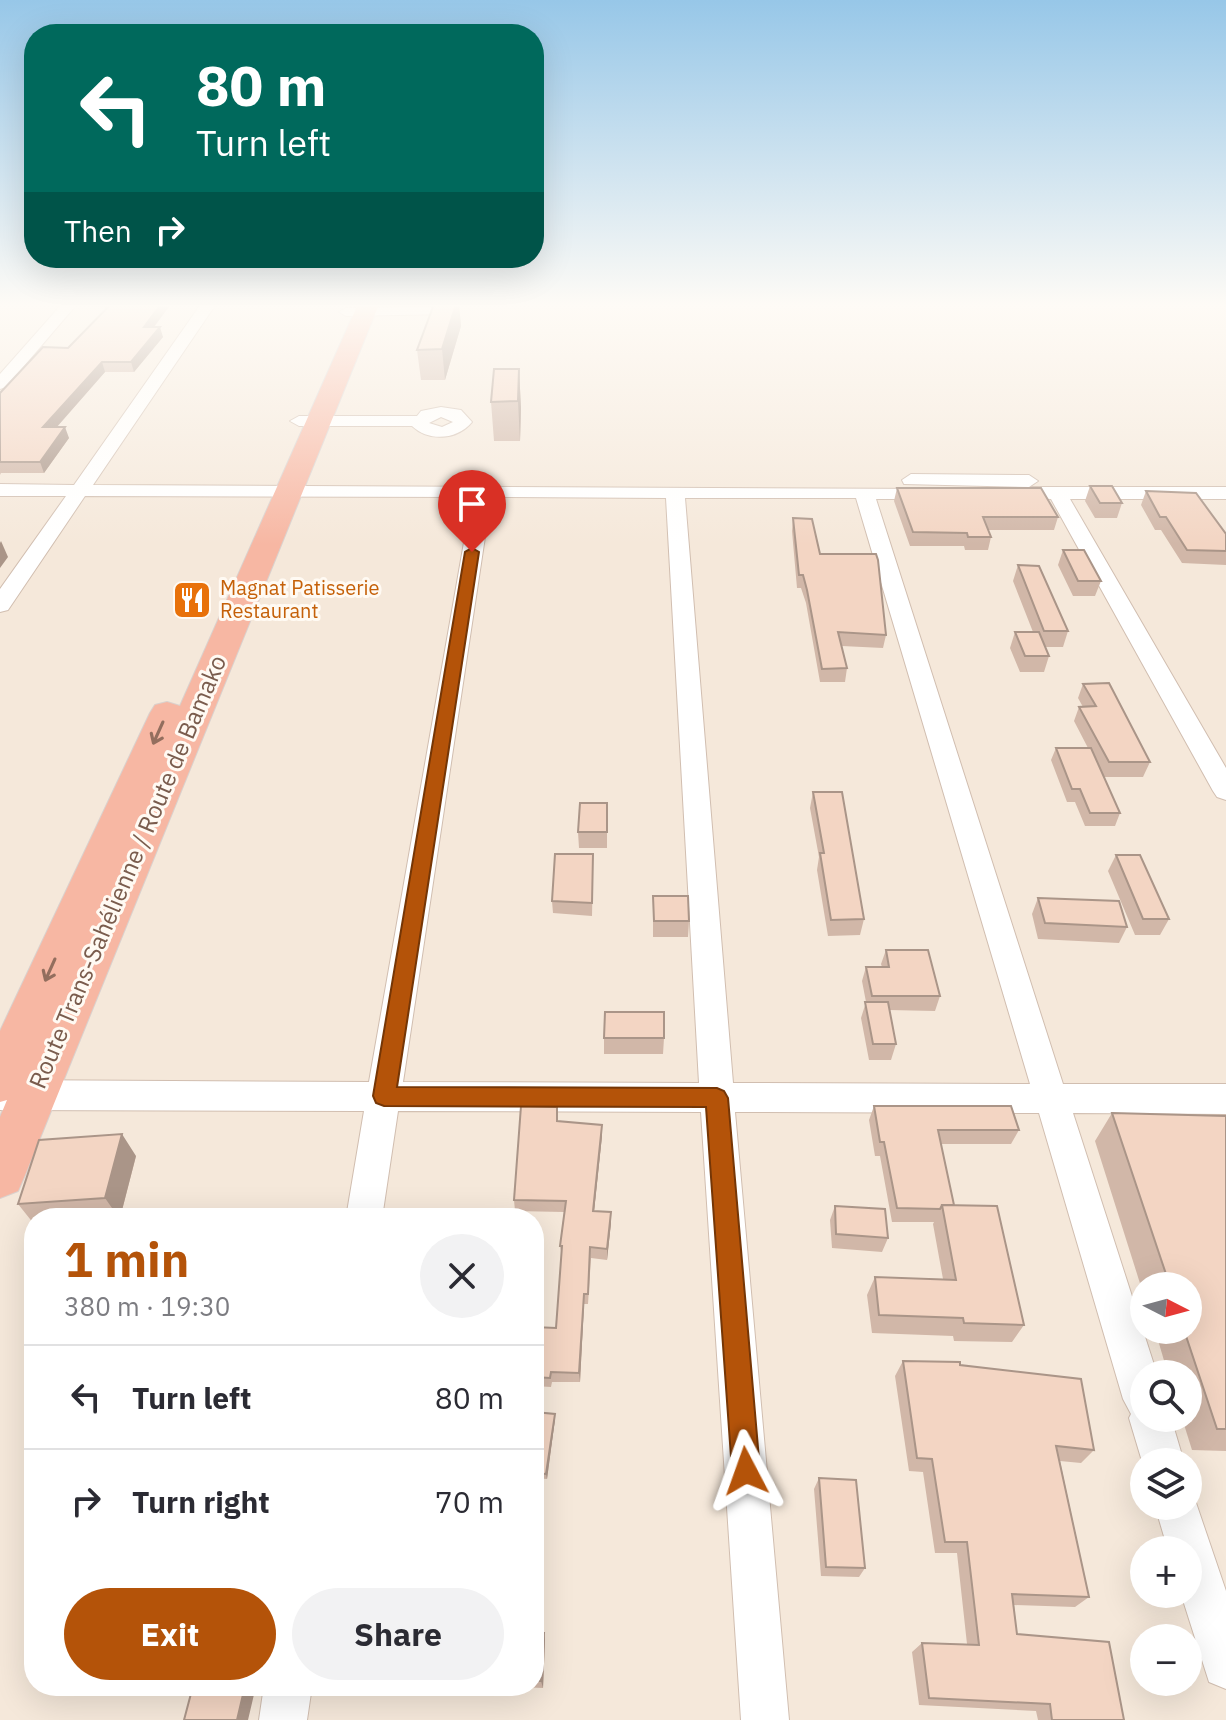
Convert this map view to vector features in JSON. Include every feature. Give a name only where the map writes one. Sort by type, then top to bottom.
[{"type":"highway","name":"Route Trans-Sahélienne / Route de Bamako","points":[[0,1175],[17,1095],[324,384]]},
{"type":"highway","name":"Route Trans-Sahélienne / Route de Bamako","points":[[0,1082],[281,485]]},
{"type":"street","points":[[0,605],[153,384]]},
{"type":"street","points":[[308,421],[419,421]]},
{"type":"street","points":[[0,490],[79,491],[281,485],[1226,481]]},
{"type":"street","points":[[281,485],[482,492],[1226,493]]},
{"type":"street","points":[[366,1208],[482,492]]},
{"type":"street","points":[[675,492],[717,1098],[765,1720]]},
{"type":"street","points":[[864,492],[1132,1360]]},
{"type":"street","points":[[1057,493],[1226,791]]},
{"type":"street","points":[[17,1095],[1226,1099]]},
{"type":"street","points":[[1181,1520],[1226,1665]]},
{"type":"street","points":[[283,1720],[287,1696]]},
{"type":"shaded area","points":[[0,384],[1226,384],[1226,1720],[0,1720]]},
{"type":"building","points":[[8,384],[82,384],[43,427],[65,427],[40,462],[0,462],[0,393]]},
{"type":"building","points":[[493,384],[519,384],[518,401],[491,402]]},
{"type":"building","points":[[1090,486],[1112,486],[1122,503],[1100,503]]},
{"type":"building","points":[[897,488],[1041,488],[1058,517],[983,517],[991,537],[968,537],[967,533],[913,532]]},
{"type":"building","points":[[1146,491],[1196,493],[1226,534],[1226,551],[1187,550],[1166,517],[1160,517]]},
{"type":"building","points":[[793,518],[812,519],[820,554],[876,554],[886,635],[838,632],[847,668],[822,669],[807,590],[803,575],[799,575]]},
{"type":"building","points":[[1063,550],[1084,550],[1101,581],[1078,581]]},
{"type":"building","points":[[1018,565],[1039,566],[1068,631],[1044,631]]},
{"type":"building","points":[[1015,632],[1039,632],[1049,656],[1025,656]]},
{"type":"building","points":[[1109,683],[1150,762],[1109,762],[1079,707],[1096,706],[1083,684]]},
{"type":"building","points":[[1056,748],[1091,748],[1120,813],[1090,813],[1080,789],[1072,789]]},
{"type":"building","points":[[813,792],[842,792],[864,919],[831,920]]},
{"type":"building","points":[[580,803],[607,803],[607,832],[578,832]]},
{"type":"building","points":[[555,854],[593,854],[592,903],[552,901]]},
{"type":"building","points":[[1116,855],[1140,855],[1169,919],[1143,919]]},
{"type":"building","points":[[653,896],[688,896],[689,921],[654,921]]},
{"type":"building","points":[[1038,898],[1119,901],[1127,927],[1045,923]]},
{"type":"building","points":[[886,950],[928,950],[940,996],[872,996],[866,967],[889,967]]},
{"type":"building","points":[[865,1002],[888,1002],[896,1044],[873,1044]]},
{"type":"building","points":[[605,1012],[664,1012],[664,1038],[604,1038]]},
{"type":"building","points":[[521,1106],[557,1107],[557,1121],[602,1125],[593,1211],[611,1212],[607,1249],[590,1247],[579,1373],[551,1372],[550,1378],[544,1378],[544,1327],[556,1328],[560,1246],[566,1201],[514,1200]]},
{"type":"building","points":[[874,1106],[1011,1106],[1019,1130],[938,1130],[954,1205],[942,1205],[940,1209],[897,1208]]},
{"type":"building","points":[[1112,1113],[1226,1116],[1226,1429],[1217,1429],[1202,1384],[1202,1360],[1194,1360],[1189,1344],[1202,1344],[1202,1272],[1165,1272]]},
{"type":"building","points":[[122,1134],[105,1198],[18,1204],[39,1140]]},
{"type":"building","points":[[942,1205],[997,1206],[1024,1325],[964,1323],[963,1318],[879,1315],[875,1277],[956,1280]]},
{"type":"building","points":[[835,1206],[885,1209],[888,1238],[836,1234]]},
{"type":"building","points":[[903,1361],[960,1362],[960,1365],[1081,1379],[1094,1450],[1056,1446],[1089,1597],[1012,1594],[1017,1634],[1109,1642],[1124,1720],[1052,1720],[1050,1704],[929,1698],[922,1643],[979,1645],[967,1542],[945,1542],[932,1459],[917,1458]]},
{"type":"building","points":[[544,1413],[555,1414],[544,1474]]},
{"type":"building","points":[[819,1478],[856,1480],[865,1568],[826,1567]]},
{"type":"building","points":[[190,1696],[243,1696],[237,1720],[184,1720]]},
{"type":"place","name":"Magnat Patisserie Restaurant","points":[[192,600]]},
{"type":"route","points":[[472,552],[384,1096],[717,1098],[746,1471]]}]
